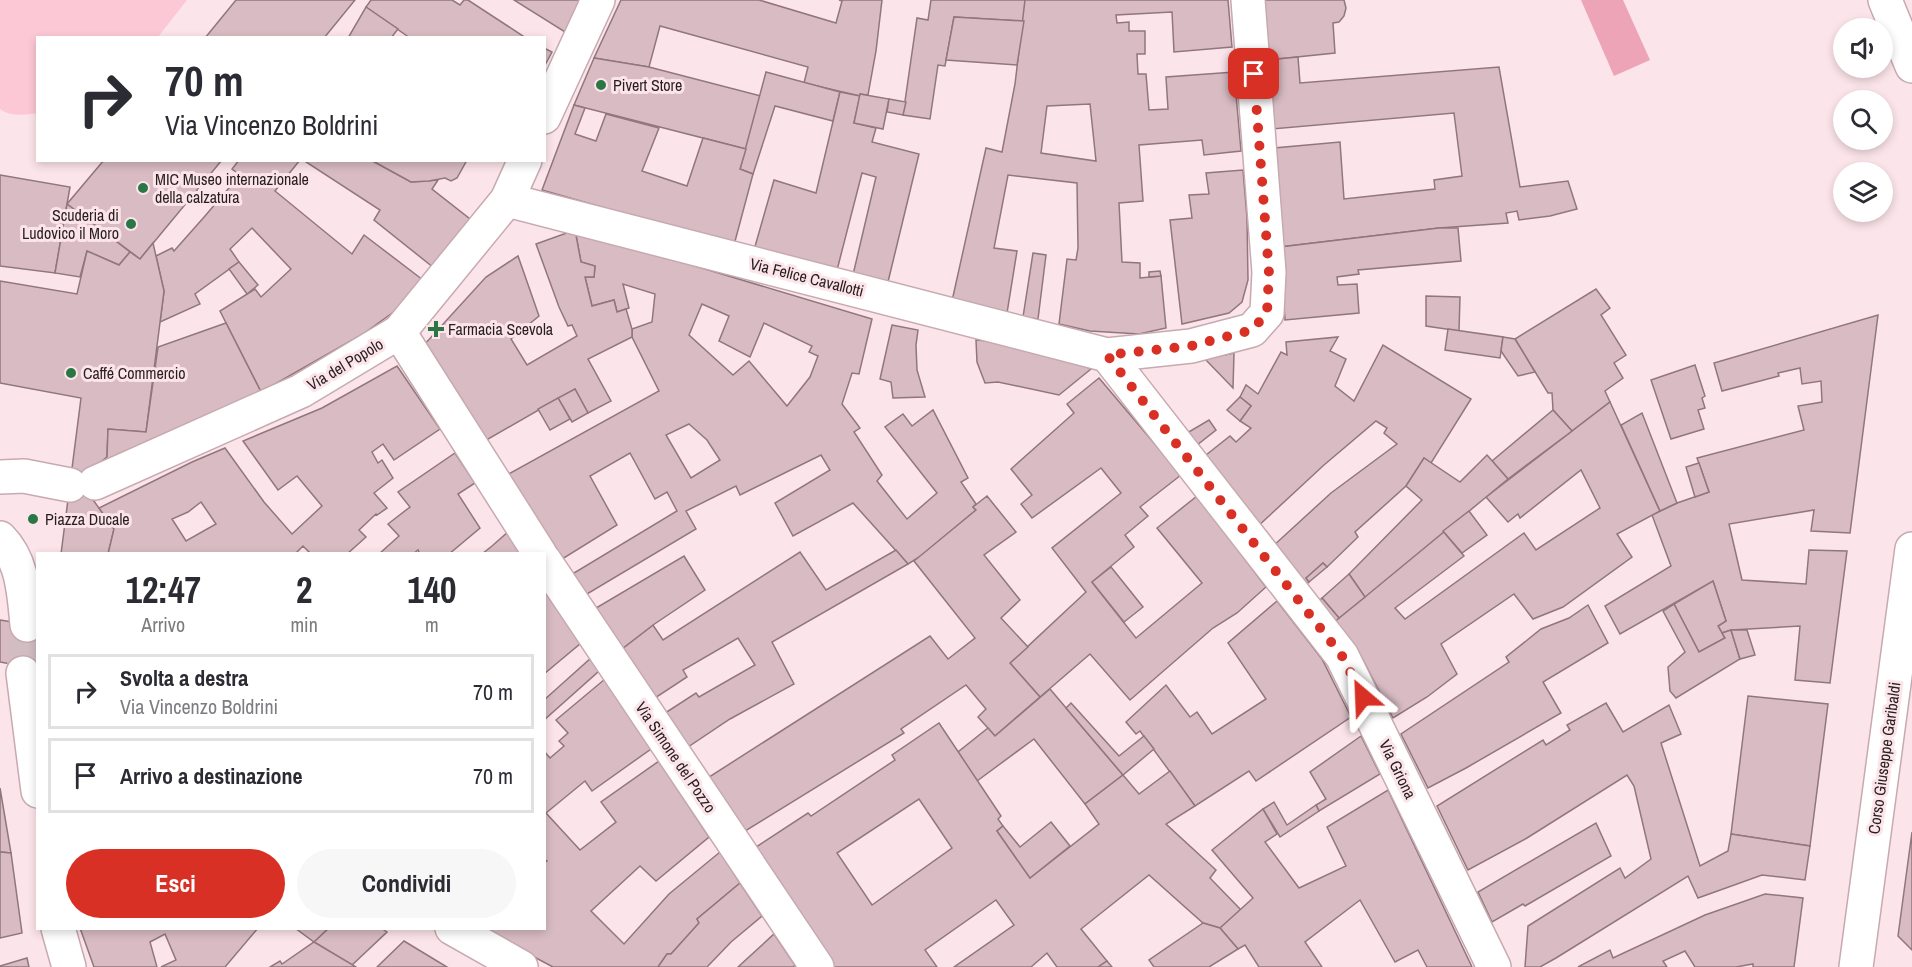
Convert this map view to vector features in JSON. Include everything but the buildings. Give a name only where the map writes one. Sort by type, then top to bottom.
[{"type":"street","points":[[546,113],[598,0]]},
{"type":"street","points":[[1107,355],[1191,346],[1242,333],[1252,330],[1267,313],[1269,273],[1248,0]]},
{"type":"street","points":[[1885,0],[1912,66]]},
{"type":"street","name":"Via del Popolo","points":[[0,477],[24,476],[82,484],[301,391],[399,332],[507,200],[524,162]]},
{"type":"street","name":"Via Felice Cavallotti","points":[[507,200],[1107,355]]},
{"type":"street","points":[[399,332],[539,552]]},
{"type":"street","name":"Via Griona","points":[[1107,355],[1342,656],[1494,967]]},
{"type":"street","points":[[0,538],[7,544],[17,562],[22,582],[27,625]]},
{"type":"street","name":"Corso Giuseppe Garibaldi","points":[[1856,967],[1912,549]]},
{"type":"street","name":"Via Simone del Pozzo","points":[[546,563],[812,961]]},
{"type":"street","points":[[28,686],[36,770]]},
{"type":"street","points":[[59,930],[69,967]]},
{"type":"street","points":[[455,930],[520,967]]},
{"type":"shaded area","points":[[0,0],[187,0],[159,36],[36,36],[36,113],[18,115],[0,109]]},
{"type":"shaded area","points":[[1581,0],[1623,0],[1650,60],[1614,76]]},
{"type":"tunnel","points":[[23,673],[27,625]]},
{"type":"place","name":"Pivert Store","points":[[601,85]]},
{"type":"place","name":"MIC Museo internazionale della calzatura","points":[[143,188]]},
{"type":"place","name":"Scuderia di Ludovico il Moro","points":[[131,224]]},
{"type":"place","name":"Farmacia Scevola","points":[[436,329]]},
{"type":"place","name":"Caffé Commercio","points":[[71,373]]},
{"type":"place","name":"Piazza Ducale","points":[[33,519]]},
{"type":"route","points":[[1254,74],[1269,273],[1267,313],[1252,330],[1191,346],[1107,355],[1342,656],[1363,697]]}]
